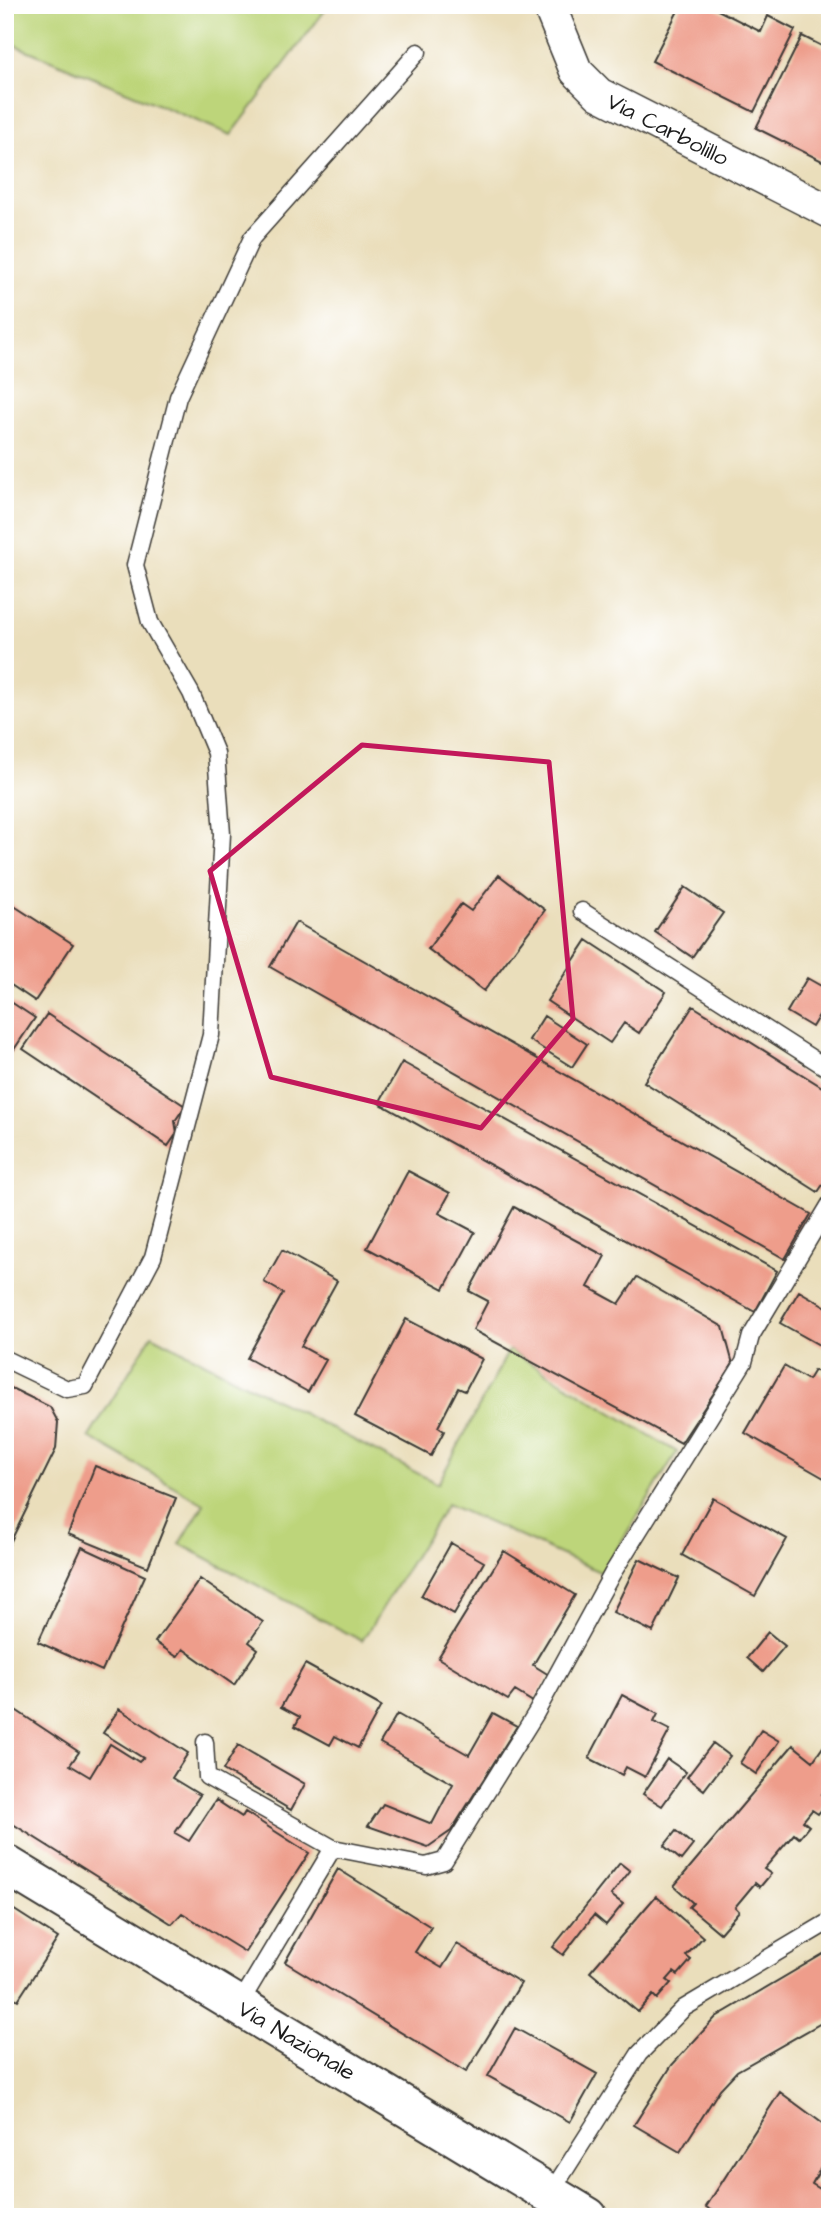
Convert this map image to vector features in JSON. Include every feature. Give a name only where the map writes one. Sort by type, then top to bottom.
[{"type":"main road","name":"Via Nazionale","points":[[5,1864],[588,2217]]},
{"type":"street","name":"Via Carbolillo","points":[[549,5],[576,71],[599,94],[828,206]]},
{"type":"lane","points":[[5,1359],[67,1389],[85,1386],[153,1257],[211,1035],[222,834],[216,753],[191,693],[150,622],[135,565],[178,397],[252,238],[418,51]]},
{"type":"lane","points":[[582,911],[830,1070]]},
{"type":"lane","points":[[205,1742],[207,1777],[332,1847],[426,1866],[444,1861],[536,1713],[612,1574],[744,1362],[751,1336],[830,1204]]},
{"type":"lane","points":[[239,2005],[332,1847]]},
{"type":"lane","points":[[550,2194],[639,2054],[684,2008],[830,1921]]},
{"type":"highlighted area","points":[[362,745],[549,762],[573,1019],[481,1128],[271,1077],[210,871]]},
{"type":"green space","points":[[5,5],[329,5],[231,135],[5,41]]},
{"type":"green space","points":[[152,1335],[438,1484],[509,1350],[677,1452],[602,1573],[447,1504],[362,1641],[180,1544],[204,1504],[89,1437]]},
{"type":"building","points":[[681,5],[708,5],[761,32],[768,16],[795,30],[754,112],[652,61]]},
{"type":"building","points":[[802,36],[830,50],[828,164],[756,128]]},
{"type":"building","points":[[499,875],[545,910],[484,991],[428,949],[461,904],[471,911]]},
{"type":"building","points":[[685,887],[723,913],[692,957],[655,932]]},
{"type":"building","points":[[5,900],[73,944],[35,1001],[5,981]]},
{"type":"building","points":[[296,922],[811,1214],[785,1259],[270,967]]},
{"type":"building","points":[[587,940],[666,992],[639,1033],[624,1023],[610,1043],[547,1001]]},
{"type":"building","points":[[807,978],[830,991],[830,997],[812,1027],[787,1012]]},
{"type":"building","points":[[5,998],[35,1018],[5,1063]]},
{"type":"building","points":[[693,1006],[830,1092],[830,1174],[818,1192],[644,1082]]},
{"type":"building","points":[[47,1014],[185,1106],[175,1121],[177,1133],[168,1146],[23,1049]]},
{"type":"building","points":[[544,1016],[587,1044],[572,1067],[529,1040]]},
{"type":"building","points":[[402,1062],[777,1271],[755,1312],[379,1103]]},
{"type":"building","points":[[408,1171],[450,1193],[439,1213],[475,1232],[444,1289],[367,1248]]},
{"type":"building","points":[[514,1207],[605,1256],[588,1287],[619,1304],[637,1277],[723,1327],[733,1364],[681,1443],[473,1330],[488,1301],[469,1291]]},
{"type":"building","points":[[282,1250],[337,1281],[301,1346],[326,1360],[308,1392],[247,1358],[283,1293],[264,1282]]},
{"type":"building","points":[[799,1291],[830,1309],[830,1351],[780,1323]]},
{"type":"building","points":[[406,1319],[482,1359],[465,1391],[458,1388],[438,1427],[444,1431],[431,1456],[355,1416]]},
{"type":"building","points":[[784,1366],[808,1380],[814,1370],[830,1379],[830,1468],[824,1478],[745,1433]]},
{"type":"building","points":[[5,1385],[50,1407],[58,1422],[56,1449],[5,1553]]},
{"type":"building","points":[[95,1466],[176,1498],[148,1567],[68,1534]]},
{"type":"building","points":[[713,1498],[787,1539],[755,1596],[682,1555]]},
{"type":"building","points":[[451,1543],[484,1562],[454,1614],[421,1596]]},
{"type":"building","points":[[82,1547],[145,1576],[102,1671],[38,1642]]},
{"type":"building","points":[[504,1551],[575,1595],[533,1665],[549,1675],[533,1702],[515,1691],[508,1700],[438,1658]]},
{"type":"building","points":[[639,1559],[679,1578],[653,1632],[613,1612]]},
{"type":"building","points":[[200,1579],[263,1622],[249,1642],[258,1649],[234,1685],[183,1649],[177,1657],[155,1642]]},
{"type":"building","points":[[768,1632],[785,1646],[763,1672],[747,1658]]},
{"type":"building","points":[[305,1664],[381,1706],[358,1748],[335,1736],[330,1745],[295,1726],[300,1717],[281,1707]]},
{"type":"building","points":[[622,1695],[658,1714],[654,1722],[670,1730],[645,1777],[626,1767],[622,1775],[589,1758]]},
{"type":"building","points":[[5,1703],[79,1752],[70,1765],[90,1777],[110,1744],[139,1762],[143,1758],[103,1733],[119,1709],[188,1753],[172,1778],[200,1795],[175,1833],[189,1841],[216,1800],[242,1817],[245,1812],[309,1853],[245,1952],[182,1913],[172,1924],[5,1819]]},
{"type":"building","points":[[493,1713],[517,1726],[451,1831],[428,1847],[368,1826],[383,1804],[432,1824],[453,1784],[380,1743],[397,1714],[469,1755]]},
{"type":"building","points":[[761,1730],[779,1741],[756,1774],[740,1763]]},
{"type":"building","points":[[830,1737],[830,1784],[822,1794],[830,1800],[818,1814],[812,1810],[803,1821],[809,1826],[799,1838],[794,1834],[764,1869],[771,1874],[760,1887],[755,1883],[735,1907],[739,1911],[720,1933],[689,1907],[693,1903],[674,1886],[793,1745],[813,1761]]},
{"type":"building","points":[[713,1743],[730,1756],[704,1790],[687,1777]]},
{"type":"building","points":[[238,1745],[305,1784],[291,1810],[223,1770]]},
{"type":"building","points":[[667,1759],[686,1772],[662,1806],[643,1794]]},
{"type":"building","points":[[676,1831],[693,1845],[681,1860],[664,1846]]},
{"type":"building","points":[[620,1863],[630,1871],[611,1895],[623,1904],[606,1925],[594,1915],[563,1955],[553,1947]]},
{"type":"building","points":[[338,1869],[431,1927],[415,1952],[442,1968],[457,1944],[521,1983],[466,2072],[285,1962]]},
{"type":"building","points":[[656,1896],[703,1937],[686,1956],[691,1960],[678,1975],[674,1972],[667,1980],[671,1983],[657,1999],[653,1995],[638,2012],[590,1972]]},
{"type":"building","points":[[5,1904],[58,1938],[18,2000],[5,1992]]},
{"type":"building","points":[[830,1950],[830,2018],[737,2071],[720,2089],[680,2152],[634,2125],[672,2065],[716,2017]]},
{"type":"building","points":[[515,2028],[597,2074],[570,2122],[488,2076]]},
{"type":"building","points":[[780,2092],[830,2129],[830,2151],[812,2184],[830,2195],[830,2217],[724,2217],[706,2207]]}]
